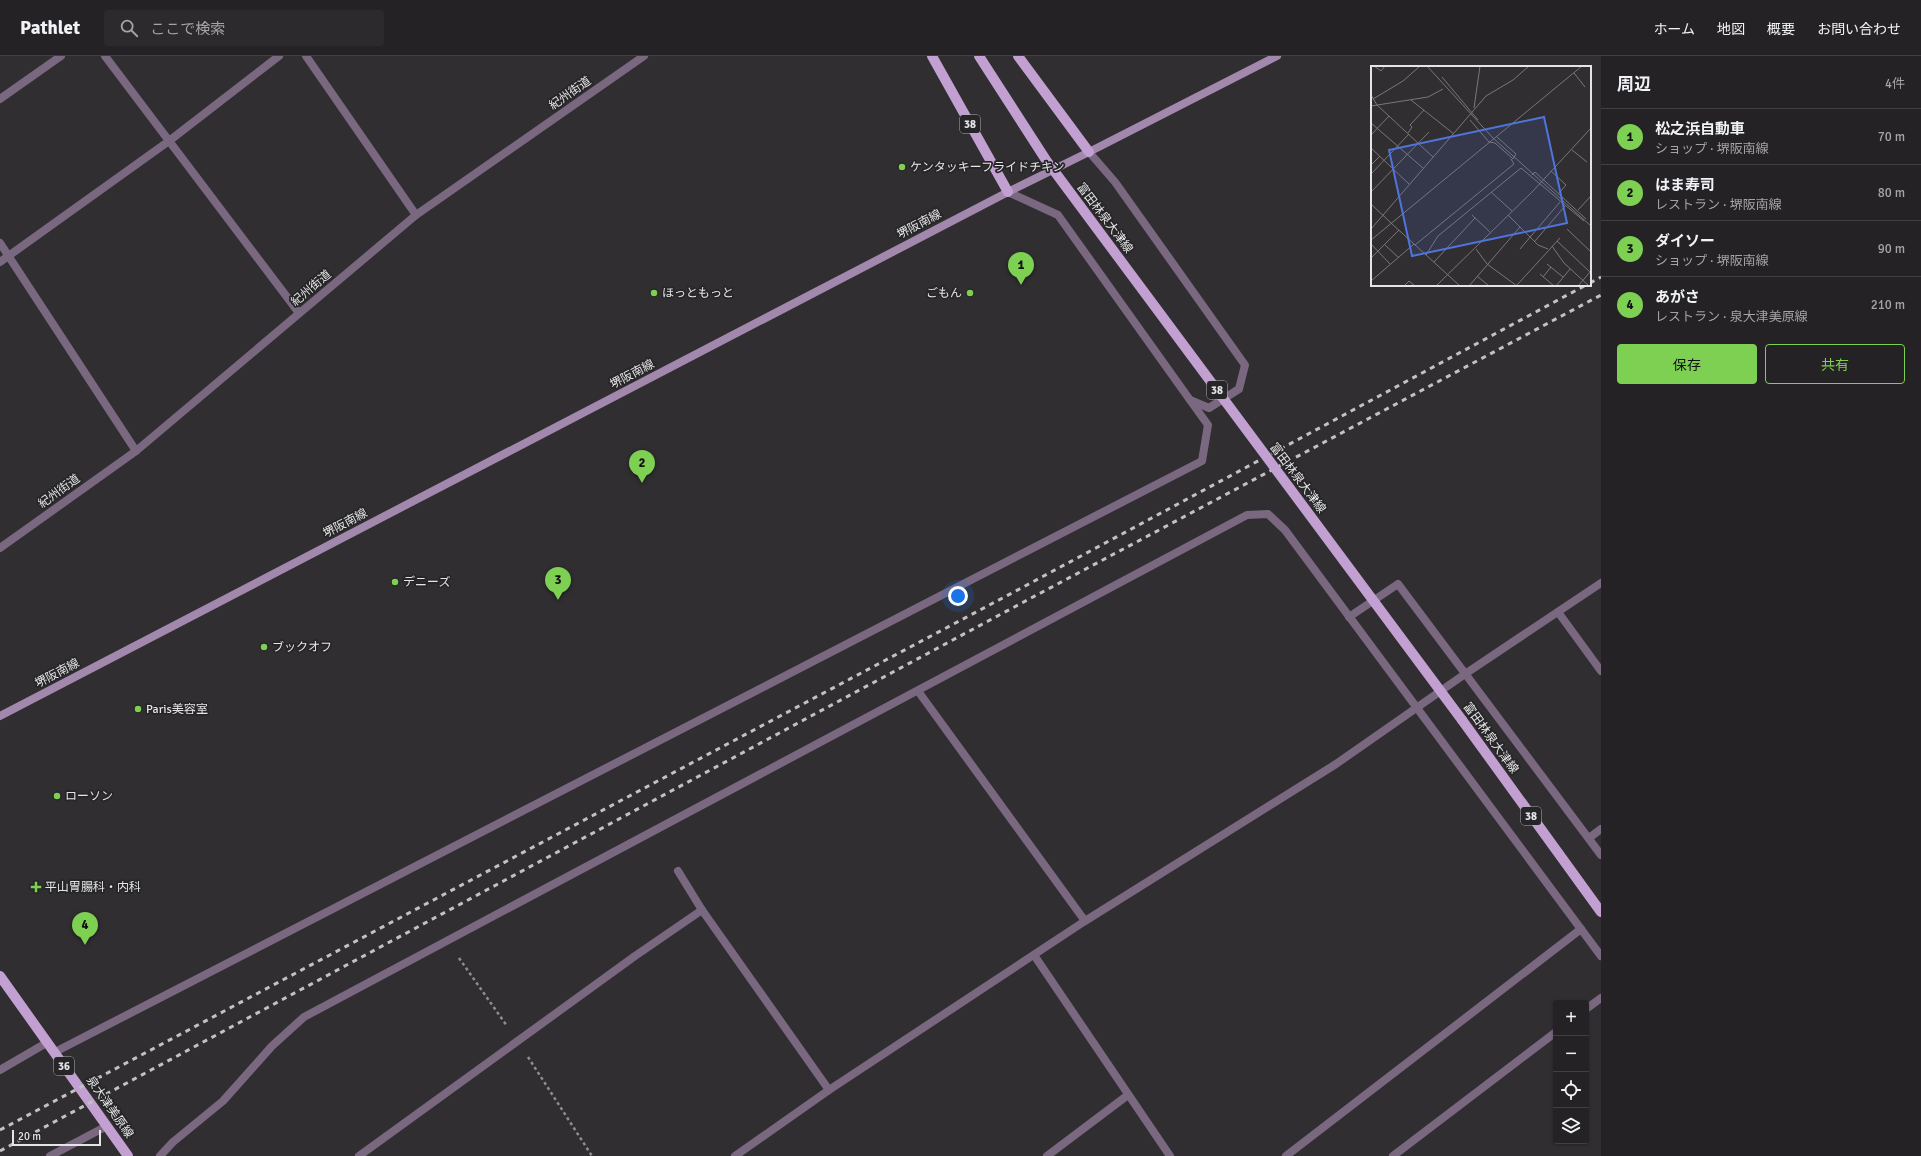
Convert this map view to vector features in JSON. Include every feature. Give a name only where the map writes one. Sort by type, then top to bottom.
[{"type":"main road","name":"38","points":[[932,56],[1008,192]]},
{"type":"main road","name":"富田林泉大津線","points":[[979,56],[1046,160],[1462,720],[1601,912]]},
{"type":"main road","points":[[1018,56],[1089,152]]},
{"type":"main road","name":"堺阪南線","points":[[0,716],[1008,192],[1277,56]]},
{"type":"main road","name":"泉大津美原線","points":[[0,976],[128,1156]]},
{"type":"street","points":[[0,99],[61,56]]},
{"type":"street","points":[[105,56],[299,313]]},
{"type":"street","points":[[0,262],[169,141],[279,56]]},
{"type":"street","points":[[306,56],[416,215]]},
{"type":"street","name":"紀州街道","points":[[0,548],[136,451],[416,215],[644,56]]},
{"type":"street","points":[[1089,152],[1115,182],[1245,365],[1239,389],[1209,408],[1190,400]]},
{"type":"street","points":[[55,1052],[1202,461],[1208,425],[1058,215],[1008,192]]},
{"type":"street","points":[[0,243],[136,451]]},
{"type":"street","points":[[160,1156],[173,1142],[223,1101],[272,1046],[304,1017],[1247,515],[1268,514],[1285,530],[1601,956]]},
{"type":"street","points":[[735,1156],[829,1090],[1085,921],[1336,764],[1417,709],[1465,674],[1601,583]]},
{"type":"street","points":[[1349,616],[1398,584],[1601,855]]},
{"type":"street","points":[[1558,612],[1601,671]]},
{"type":"street","points":[[918,691],[1085,921]]},
{"type":"street","points":[[1589,838],[1601,829]]},
{"type":"street","points":[[678,872],[702,910],[829,1090]]},
{"type":"street","points":[[359,1156],[635,956],[702,910]]},
{"type":"street","points":[[1286,1156],[1582,929]]},
{"type":"street","points":[[1034,955],[1170,1156]]},
{"type":"street","points":[[1589,1007],[1601,998]]},
{"type":"street","points":[[1393,1156],[1553,1034]]},
{"type":"street","points":[[0,1070],[48,1042]]},
{"type":"street","points":[[1047,1156],[1128,1095]]},
{"type":"street","points":[[50,1156],[107,1126]]},
{"type":"path","points":[[459,958],[518,1042],[592,1156]]},
{"type":"railway","points":[[1591,282],[1601,277]]},
{"type":"railway","points":[[0,1130],[1012,593],[1584,286]]},
{"type":"railway","points":[[0,1151],[1018,605],[1601,295]]},
{"type":"place","name":"ケンタッキーフライドチキン","points":[[902,167]]},
{"type":"place","name":"松之浜自動車","points":[[1021,285]]},
{"type":"place","name":"ほっともっと","points":[[654,293]]},
{"type":"place","name":"ごもん","points":[[970,293]]},
{"type":"place","name":"はま寿司","points":[[642,483]]},
{"type":"place","name":"デニーズ","points":[[395,582]]},
{"type":"place","name":"ダイソー","points":[[558,600]]},
{"type":"place","name":"ブックオフ","points":[[264,647]]},
{"type":"place","name":"Paris美容室","points":[[138,709]]},
{"type":"place","name":"ローソン","points":[[57,796]]},
{"type":"place","name":"平山胃腸科・内科","points":[[36,887]]},
{"type":"place","name":"あがさ","points":[[85,945]]}]
